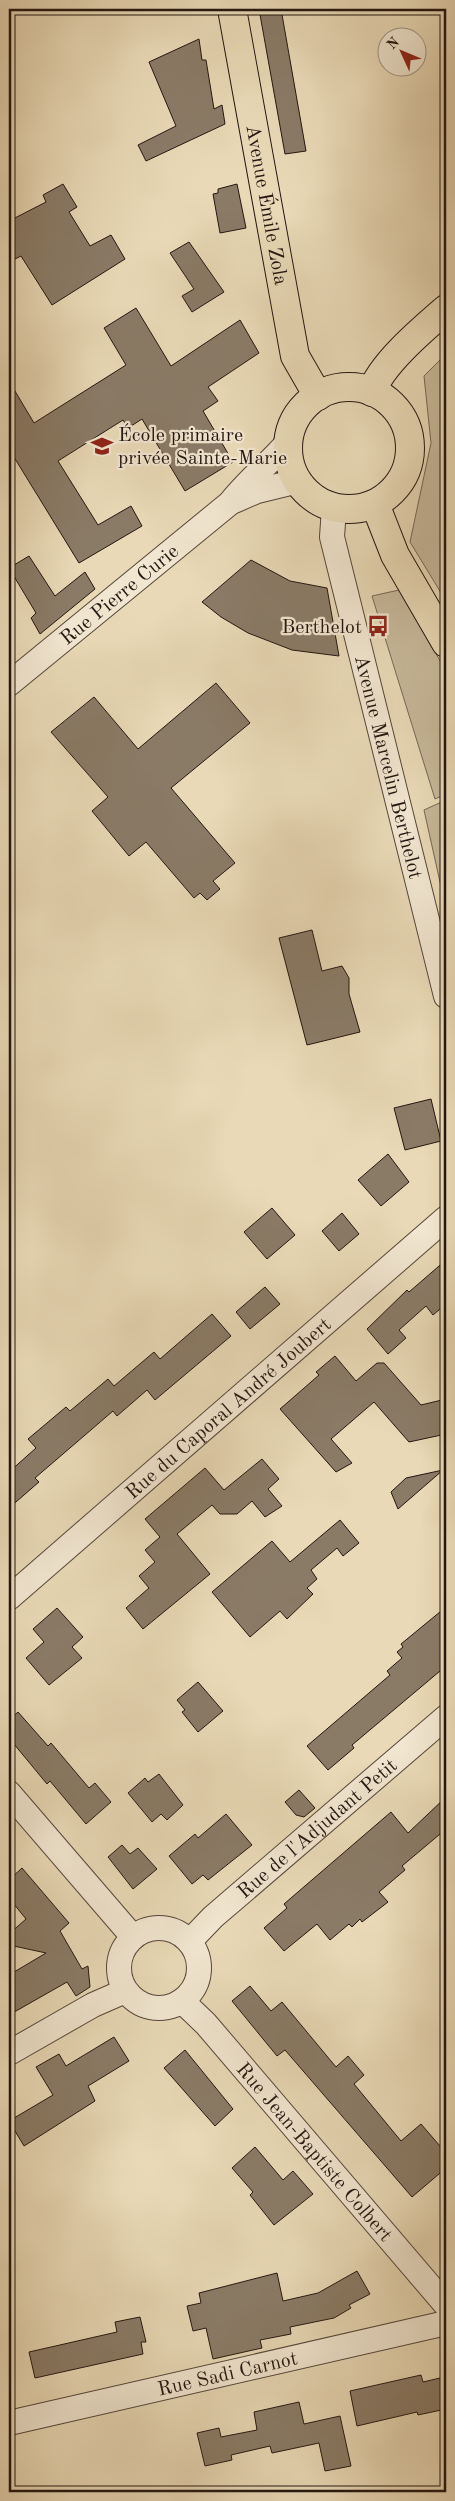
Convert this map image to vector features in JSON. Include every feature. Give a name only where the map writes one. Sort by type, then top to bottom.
[{"type":"main road","name":"Avenue Émile Zola","points":[[232,9],[295,356],[318,396]]},
{"type":"main road","points":[[372,392],[376,379],[423,329],[446,309]]},
{"type":"main road","points":[[345,388],[372,392],[395,408],[408,432],[409,460],[401,480],[387,496],[375,504],[348,510],[334,508],[313,498],[298,481],[289,455],[289,441],[298,415],[318,396],[345,388]]},
{"type":"main road","points":[[375,504],[395,555],[446,643]]},
{"type":"street","name":"Rue Pierre Curie","points":[[9,684],[230,503],[246,483],[268,465],[289,441]]},
{"type":"street","name":"Rue Pierre Curie","points":[[230,503],[257,490],[298,481]]},
{"type":"street","name":"Avenue Marcelin Berthelot","points":[[334,508],[332,538],[446,996]]},
{"type":"street","name":"Rue du Caporal André Joubert","points":[[9,1598],[446,1218]]},
{"type":"street","name":"Rue de l'Adjudant Petit","points":[[190,1941],[213,1917],[446,1717]]},
{"type":"street","points":[[9,1793],[133,1937]]},
{"type":"street","points":[[156,1927],[168,1928],[180,1933],[190,1941],[197,1952],[200,1966],[198,1979],[192,1992],[182,2001],[171,2007],[158,2009],[145,2006],[134,2000],[125,1991],[119,1968],[123,1951],[133,1937],[156,1927]]},
{"type":"street","points":[[9,2054],[93,2005],[125,1991]]},
{"type":"street","name":"Rue Jean-Baptiste Colbert","points":[[182,2001],[206,2024],[446,2305]]},
{"type":"street","name":"Rue Sadi Carnot","points":[[9,2423],[446,2323]]},
{"type":"shaded area","points":[[446,354],[446,601],[410,542],[431,443],[424,376]]},
{"type":"shaded area","points":[[399,590],[446,671],[446,794],[435,799],[372,596]]},
{"type":"shaded area","points":[[446,800],[446,909],[424,810]]},
{"type":"building","points":[[259,9],[281,9],[306,151],[285,154]]},
{"type":"building","points":[[199,39],[202,60],[206,60],[214,109],[222,105],[225,124],[146,161],[138,145],[176,126],[149,62]]},
{"type":"building","points":[[63,184],[77,207],[69,212],[90,246],[111,235],[125,259],[52,305],[21,256],[9,262],[9,221],[46,202],[43,195]]},
{"type":"building","points":[[237,184],[246,228],[220,233],[213,194],[218,193],[218,189]]},
{"type":"building","points":[[189,242],[224,292],[192,312],[182,296],[194,289],[170,253]]},
{"type":"building","points":[[136,308],[171,366],[240,320],[259,353],[208,387],[218,401],[203,411],[233,462],[185,491],[142,419],[128,428],[123,420],[58,461],[98,525],[131,506],[142,526],[79,563],[9,449],[9,381],[34,423],[126,365],[104,328]]},
{"type":"building","points":[[29,556],[55,596],[85,572],[95,589],[40,634],[31,618],[36,613],[9,568]]},
{"type":"building","points":[[251,560],[290,581],[327,588],[339,656],[292,650],[248,633],[221,617],[202,602]]},
{"type":"building","points":[[216,683],[250,723],[171,788],[235,863],[213,881],[220,889],[207,900],[200,893],[194,898],[146,842],[129,856],[92,811],[108,797],[51,732],[94,697],[138,749]]},
{"type":"building","points":[[312,930],[322,971],[342,966],[349,978],[349,994],[360,1032],[307,1045],[279,938]]},
{"type":"building","points":[[431,1099],[441,1141],[405,1150],[394,1108]]},
{"type":"building","points":[[388,1154],[409,1182],[381,1206],[358,1180]]},
{"type":"building","points":[[272,1208],[295,1235],[267,1259],[244,1232]]},
{"type":"building","points":[[342,1213],[359,1234],[339,1251],[322,1231]]},
{"type":"building","points":[[446,1260],[446,1304],[433,1315],[426,1306],[399,1330],[406,1338],[388,1354],[367,1329],[407,1290],[409,1292]]},
{"type":"building","points":[[265,1287],[280,1304],[250,1329],[236,1312]]},
{"type":"building","points":[[212,1314],[231,1336],[155,1400],[147,1390],[117,1416],[113,1411],[35,1478],[39,1482],[9,1508],[9,1472],[36,1448],[28,1439],[66,1407],[70,1411],[108,1379],[114,1386],[154,1352],[160,1359]]},
{"type":"building","points":[[335,1356],[356,1381],[377,1363],[384,1363],[421,1405],[446,1399],[446,1434],[409,1442],[374,1402],[331,1439],[352,1463],[336,1472],[280,1409],[319,1375],[316,1372]]},
{"type":"building","points":[[262,1459],[279,1479],[268,1489],[282,1506],[265,1517],[252,1501],[237,1514],[220,1514],[212,1505],[177,1534],[210,1574],[143,1629],[126,1608],[149,1588],[139,1576],[155,1562],[145,1550],[160,1537],[145,1519],[205,1468],[224,1490]]},
{"type":"building","points":[[443,1470],[398,1509],[391,1492],[406,1478]]},
{"type":"building","points":[[340,1520],[359,1543],[343,1556],[337,1548],[311,1570],[317,1579],[307,1588],[313,1594],[287,1619],[280,1611],[250,1637],[212,1592],[272,1541],[290,1562]]},
{"type":"building","points":[[446,1607],[446,1666],[352,1745],[354,1748],[328,1770],[307,1746],[390,1675],[387,1671],[402,1658],[397,1652],[403,1647],[401,1644]]},
{"type":"building","points":[[57,1608],[83,1637],[72,1647],[82,1658],[49,1685],[26,1658],[44,1642],[33,1629]]},
{"type":"building","points":[[198,1682],[223,1711],[198,1732],[182,1712],[185,1710],[177,1700]]},
{"type":"building","points":[[18,1712],[48,1746],[51,1743],[89,1788],[95,1783],[111,1802],[86,1824],[50,1781],[47,1784],[9,1738],[9,1720]]},
{"type":"building","points":[[159,1774],[183,1805],[167,1820],[161,1814],[152,1822],[128,1793],[145,1778],[148,1782]]},
{"type":"building","points":[[299,1790],[315,1808],[304,1817],[296,1815],[285,1802]]},
{"type":"building","points":[[446,1797],[446,1829],[402,1866],[405,1870],[379,1892],[388,1902],[362,1922],[360,1919],[352,1927],[349,1924],[330,1940],[317,1924],[284,1951],[264,1928],[287,1908],[284,1904],[391,1812],[408,1833]]},
{"type":"building","points":[[226,1814],[252,1845],[208,1880],[203,1875],[192,1884],[169,1856],[195,1834],[198,1838]]},
{"type":"building","points":[[122,1845],[130,1854],[138,1848],[157,1869],[133,1889],[108,1857]]},
{"type":"building","points":[[22,1868],[69,1923],[60,1931],[82,1969],[88,1966],[90,1987],[76,1996],[67,1982],[9,2015],[9,1975],[46,1953],[9,1945],[9,1934],[26,1919],[9,1898],[9,1880]]},
{"type":"building","points":[[250,1986],[271,2011],[282,2002],[336,2067],[348,2056],[364,2075],[354,2084],[401,2141],[421,2124],[446,2153],[446,2168],[412,2197],[285,2050],[277,2056],[232,2001]]},
{"type":"building","points":[[114,2037],[129,2061],[88,2086],[95,2101],[24,2146],[9,2121],[53,2095],[36,2067],[59,2054],[66,2066]]},
{"type":"building","points":[[185,2050],[233,2109],[215,2126],[164,2068]]},
{"type":"building","points":[[255,2147],[283,2180],[293,2171],[313,2194],[274,2225],[250,2195],[253,2192],[232,2168]]},
{"type":"building","points":[[357,2271],[370,2294],[349,2305],[351,2308],[334,2318],[290,2327],[291,2334],[260,2340],[262,2348],[213,2359],[206,2328],[193,2331],[187,2306],[201,2303],[199,2293],[277,2273],[283,2301],[318,2293]]},
{"type":"building","points":[[140,2317],[146,2342],[141,2342],[143,2354],[35,2378],[29,2352],[117,2332],[115,2322]]},
{"type":"building","points":[[421,2375],[423,2382],[440,2378],[446,2409],[418,2415],[417,2412],[357,2426],[350,2391]]},
{"type":"building","points":[[299,2402],[304,2424],[340,2416],[351,2466],[325,2471],[319,2443],[272,2453],[270,2446],[231,2455],[232,2460],[205,2466],[197,2433],[219,2428],[221,2437],[257,2430],[254,2412]]},
{"type":"place","name":"École primaire privée Sainte-Marie","points":[[102,446]]},
{"type":"place","name":"Berthelot","points":[[378,626]]}]
